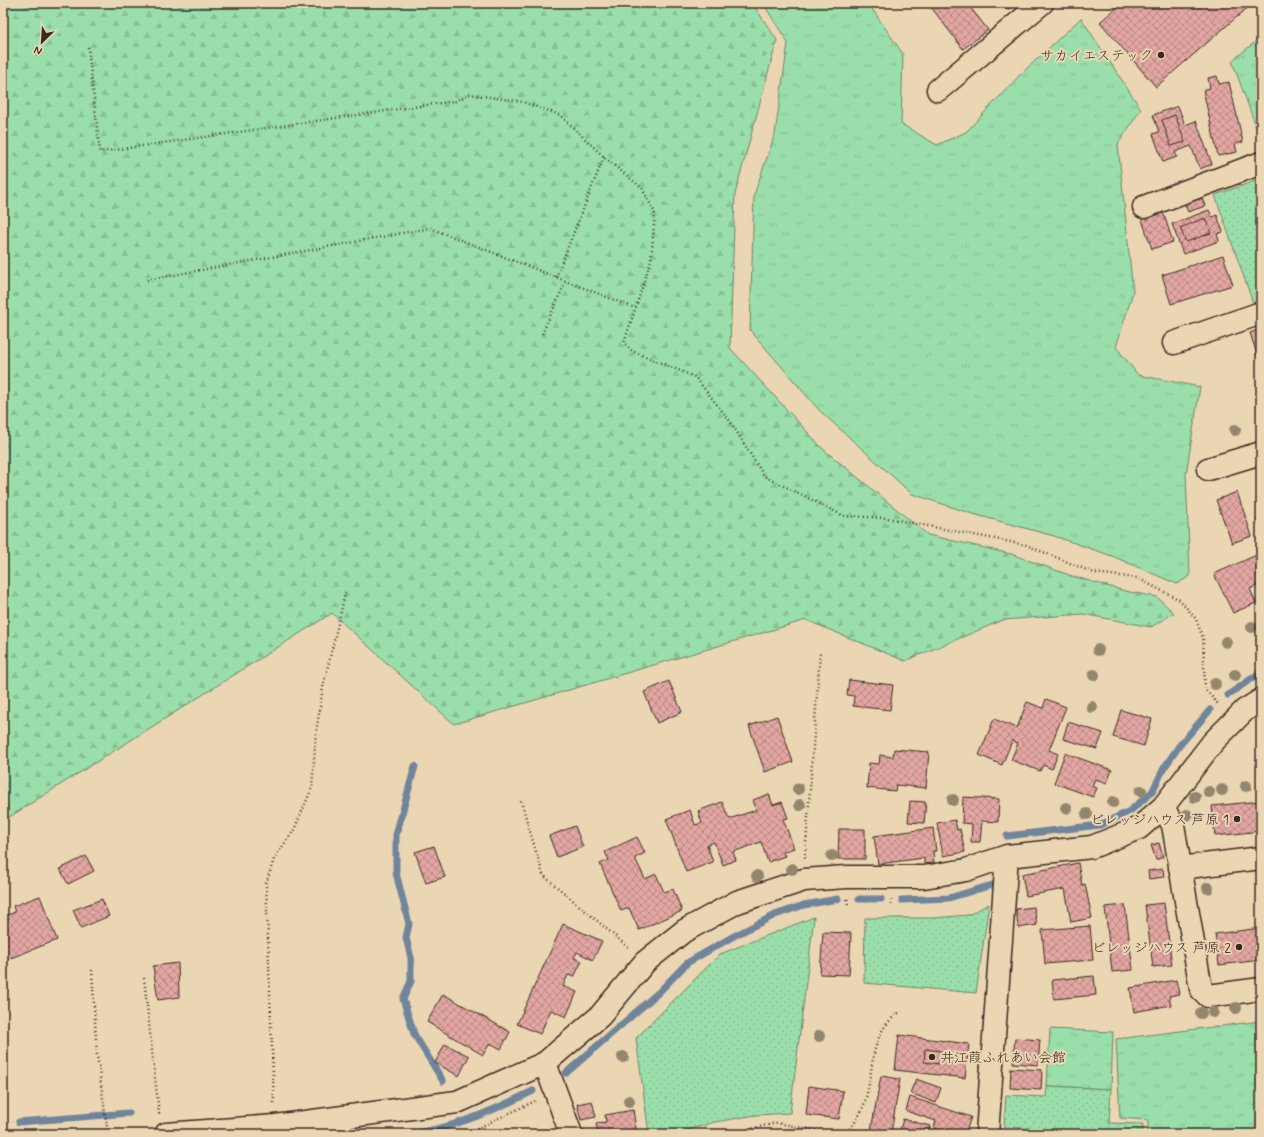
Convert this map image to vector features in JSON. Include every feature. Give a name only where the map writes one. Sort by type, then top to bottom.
[{"type":"street","points":[[938,90],[1042,3]]},
{"type":"street","points":[[1144,207],[1261,163]]},
{"type":"street","points":[[1174,343],[1261,313]]},
{"type":"street","points":[[1208,469],[1261,453]]},
{"type":"street","points":[[163,1126],[275,1126],[457,1102],[545,1063],[600,1016],[645,962],[684,931],[737,902],[804,880],[846,877],[924,877],[966,870],[1007,856],[1092,847],[1139,828],[1163,807],[1213,742],[1245,710],[1261,700]]},
{"type":"street","points":[[1163,807],[1173,825],[1201,989],[1208,996],[1261,989]]},
{"type":"street","points":[[987,1134],[1007,856]]},
{"type":"street","points":[[1180,868],[1261,858]]},
{"type":"street","points":[[545,1063],[571,1134]]},
{"type":"path","points":[[88,47],[100,152],[455,101],[470,94],[522,102],[560,115],[604,157],[642,188],[655,213],[651,260],[624,343],[632,351],[695,377],[730,421],[764,476],[844,516],[887,518],[1026,545],[1094,572],[1137,578],[1180,600],[1196,619],[1203,638],[1205,689],[1234,721]]},
{"type":"path","points":[[556,277],[604,157]]},
{"type":"path","points":[[147,280],[430,228],[635,308]]},
{"type":"path","points":[[542,334],[566,281]]},
{"type":"path","points":[[275,1126],[266,884],[274,859],[294,830],[312,788],[316,733],[324,687],[346,590]]},
{"type":"path","points":[[804,880],[820,653]]},
{"type":"path","points":[[521,801],[543,875],[645,962]]},
{"type":"path","points":[[92,970],[97,1055],[108,1134]]},
{"type":"path","points":[[144,978],[163,1126]]},
{"type":"path","points":[[729,1134],[776,1123],[832,1133],[849,1130],[858,1120],[866,1101],[879,1036],[888,1020],[900,1012]]},
{"type":"path","points":[[453,1134],[478,1128],[555,1091]]},
{"type":"path","points":[[3,1114],[8,1134]]},
{"type":"green space","points":[[3,3],[752,3],[777,40],[735,194],[730,348],[823,449],[928,535],[1011,554],[1072,576],[1125,591],[1157,597],[1174,613],[1151,627],[1083,614],[1003,620],[905,661],[806,620],[454,724],[332,613],[3,821]]},
{"type":"green space","points":[[763,3],[868,3],[903,54],[901,124],[937,145],[966,132],[1020,75],[1081,18],[1141,109],[1118,144],[1133,292],[1116,347],[1138,375],[1200,387],[1186,474],[1190,576],[1177,584],[1112,556],[1054,536],[973,514],[912,494],[819,410],[750,330],[754,195],[775,134],[788,43]]},
{"type":"green space","points":[[1261,37],[1261,140],[1232,61]]},
{"type":"green space","points":[[1261,179],[1261,300],[1253,303],[1215,195]]},
{"type":"green space","points":[[989,904],[976,993],[864,983],[865,918],[934,918],[968,915]]},
{"type":"green space","points":[[814,917],[790,1113],[756,1115],[715,1122],[674,1134],[649,1134],[636,1038],[720,954]]},
{"type":"green space","points":[[1261,1021],[1261,1134],[1148,1134],[1148,1120],[1120,1118],[1116,1039]]},
{"type":"green space","points":[[1050,1029],[1113,1032],[1111,1089],[1047,1086]]},
{"type":"green space","points":[[1047,1086],[1111,1089],[1109,1123],[1143,1124],[1142,1134],[1045,1134],[1045,1129],[1004,1127],[1006,1095],[1046,1097]]},
{"type":"building","points":[[928,3],[967,3],[988,30],[963,49]]},
{"type":"building","points":[[1002,3],[1017,3],[1007,10]]},
{"type":"building","name":"サカイエステック","points":[[1122,3],[1253,3],[1156,87],[1100,22]]},
{"type":"building","points":[[1217,76],[1219,84],[1229,82],[1243,142],[1235,144],[1237,152],[1218,156],[1203,90],[1210,88],[1208,78]]},
{"type":"building","points":[[1178,106],[1185,125],[1196,121],[1212,164],[1200,169],[1191,146],[1175,152],[1177,157],[1163,162],[1153,134],[1159,132],[1153,115]]},
{"type":"building","points":[[1175,115],[1185,142],[1171,146],[1162,120]]},
{"type":"building","points":[[1199,190],[1205,206],[1188,212],[1182,196]]},
{"type":"building","points":[[1161,206],[1173,242],[1152,249],[1140,214]]},
{"type":"building","points":[[1209,210],[1212,217],[1217,215],[1223,232],[1217,234],[1219,241],[1183,254],[1172,224]]},
{"type":"building","points":[[1205,218],[1211,233],[1186,242],[1180,228]]},
{"type":"building","points":[[1223,255],[1233,285],[1171,304],[1162,275]]},
{"type":"building","points":[[1261,329],[1261,366],[1250,333]]},
{"type":"building","points":[[1237,492],[1252,536],[1232,543],[1216,500]]},
{"type":"building","points":[[1261,500],[1261,512],[1257,502]]},
{"type":"building","points":[[1261,518],[1261,530],[1257,519]]},
{"type":"building","points":[[1261,553],[1261,584],[1250,589],[1256,603],[1233,613],[1214,574]]},
{"type":"building","points":[[849,680],[893,685],[890,710],[853,706],[854,696],[847,695]]},
{"type":"building","points":[[669,681],[682,712],[657,723],[644,692]]},
{"type":"building","points":[[1046,699],[1066,707],[1049,750],[1058,754],[1052,769],[1043,765],[1040,771],[1011,760],[1018,743],[1012,741],[1002,765],[979,755],[994,719],[1017,728],[1027,702],[1043,708]]},
{"type":"building","points":[[1121,710],[1152,719],[1144,746],[1113,737]]},
{"type":"building","points":[[777,716],[793,762],[765,772],[749,726]]},
{"type":"building","points":[[1068,722],[1103,733],[1097,749],[1063,739]]},
{"type":"building","points":[[894,749],[929,752],[926,788],[896,785],[895,791],[867,788],[869,763],[879,764],[880,755],[893,757]]},
{"type":"building","points":[[1065,753],[1112,770],[1107,783],[1095,779],[1092,786],[1097,788],[1093,797],[1054,783]]},
{"type":"building","points":[[769,794],[773,805],[782,802],[788,818],[783,819],[794,848],[783,852],[785,856],[768,862],[761,842],[733,852],[736,860],[723,865],[714,842],[707,845],[713,862],[686,872],[666,819],[690,810],[695,825],[702,823],[698,811],[722,802],[729,819],[756,810],[753,800]]},
{"type":"building","points":[[963,797],[999,799],[998,822],[982,821],[980,842],[971,842],[972,824],[962,823]]},
{"type":"building","points":[[910,801],[926,802],[924,823],[908,822]]},
{"type":"building","name":"ビレッジハウス 芦原 1","points":[[1261,801],[1261,831],[1215,836],[1212,806]]},
{"type":"building","points":[[955,820],[957,830],[960,829],[965,852],[943,856],[937,823]]},
{"type":"building","points":[[575,826],[583,847],[557,857],[549,836]]},
{"type":"building","points":[[933,828],[936,851],[933,851],[934,863],[924,864],[924,858],[878,864],[874,836]]},
{"type":"building","points":[[839,829],[865,829],[865,859],[838,859]]},
{"type":"building","points":[[637,837],[645,853],[635,858],[645,879],[656,874],[664,892],[673,889],[682,911],[639,930],[629,908],[621,911],[600,864],[609,860],[605,852]]},
{"type":"building","points":[[1159,843],[1163,857],[1156,860],[1151,845]]},
{"type":"building","points":[[434,846],[445,877],[426,883],[415,852]]},
{"type":"building","points":[[86,856],[94,871],[68,884],[60,869]]},
{"type":"building","points":[[1078,863],[1082,885],[1085,884],[1092,918],[1071,922],[1065,889],[1026,896],[1022,874]]},
{"type":"building","points":[[1163,869],[1164,877],[1149,879],[1148,871]]},
{"type":"building","points":[[40,896],[57,940],[3,961],[3,917],[15,912],[13,906]]},
{"type":"building","points":[[102,899],[109,916],[81,928],[73,910]]},
{"type":"building","points":[[1164,903],[1172,965],[1153,967],[1145,905]]},
{"type":"building","points":[[1125,905],[1133,970],[1112,972],[1105,907]]},
{"type":"building","points":[[1034,907],[1037,925],[1018,928],[1016,909]]},
{"type":"building","points":[[563,924],[602,941],[593,960],[577,952],[574,958],[582,961],[574,977],[568,975],[563,986],[577,992],[566,1017],[551,1010],[540,1034],[517,1024]]},
{"type":"building","points":[[1090,926],[1093,960],[1045,964],[1042,930]]},
{"type":"building","name":"ビレッジハウス 芦原 2","points":[[1261,928],[1261,960],[1219,965],[1215,934]]},
{"type":"building","points":[[823,932],[851,933],[849,975],[820,974]]},
{"type":"building","points":[[178,963],[179,997],[158,1000],[153,966]]},
{"type":"building","points":[[1094,976],[1096,995],[1054,999],[1052,980]]},
{"type":"building","points":[[1176,980],[1179,994],[1169,996],[1171,1005],[1134,1012],[1130,988]]},
{"type":"building","points":[[443,994],[510,1032],[501,1049],[490,1043],[483,1055],[427,1022]]},
{"type":"building","name":"井江葭ふれあい会館","points":[[899,1035],[969,1044],[965,1078],[895,1070]]},
{"type":"building","points":[[1015,1038],[1040,1040],[1038,1065],[1013,1063]]},
{"type":"building","points":[[445,1044],[469,1056],[459,1076],[435,1063]]},
{"type":"building","points":[[925,1049],[941,1051],[940,1064],[924,1062]]},
{"type":"building","points":[[1011,1068],[1042,1070],[1041,1090],[1010,1088]]},
{"type":"building","points":[[881,1076],[900,1079],[891,1133],[871,1130]]},
{"type":"building","points":[[916,1079],[941,1088],[936,1103],[910,1093]]},
{"type":"building","points":[[809,1086],[843,1091],[839,1119],[806,1115]]},
{"type":"building","points":[[910,1097],[971,1117],[965,1134],[952,1134],[934,1128],[936,1121],[906,1111]]},
{"type":"building","points":[[592,1101],[596,1117],[581,1120],[577,1104]]},
{"type":"building","points":[[633,1110],[637,1134],[598,1134],[596,1123],[606,1122],[605,1115]]},
{"type":"building","points":[[903,1119],[930,1126],[928,1134],[899,1134]]},
{"type":"building","points":[[1002,1131],[1023,1134],[1002,1134]]},
{"type":"waterway","points":[[1228,695],[1261,672]]},
{"type":"waterway","points":[[1007,836],[1100,825],[1130,811],[1152,792],[1164,768],[1179,746],[1210,710]]},
{"type":"waterway","points":[[415,766],[396,835],[396,873],[409,924],[406,938],[411,958],[411,981],[403,999],[414,1034],[443,1081]]},
{"type":"waterway","points":[[902,900],[949,898],[992,885]]},
{"type":"waterway","points":[[566,1073],[659,992],[687,963],[732,937],[775,915],[804,905],[838,899]]},
{"type":"waterway","points":[[859,899],[881,899]]},
{"type":"waterway","points":[[406,1134],[423,1132],[455,1124],[502,1106],[533,1091]]},
{"type":"waterway","points":[[19,1122],[129,1113]]},
{"type":"place","name":"サカイエステック","points":[[1161,55]]},
{"type":"place","name":"ビレッジハウス 芦原 1","points":[[1237,819]]},
{"type":"place","name":"ビレッジハウス 芦原 2","points":[[1239,947]]},
{"type":"place","name":"井江葭ふれあい会館","points":[[932,1057]]}]
